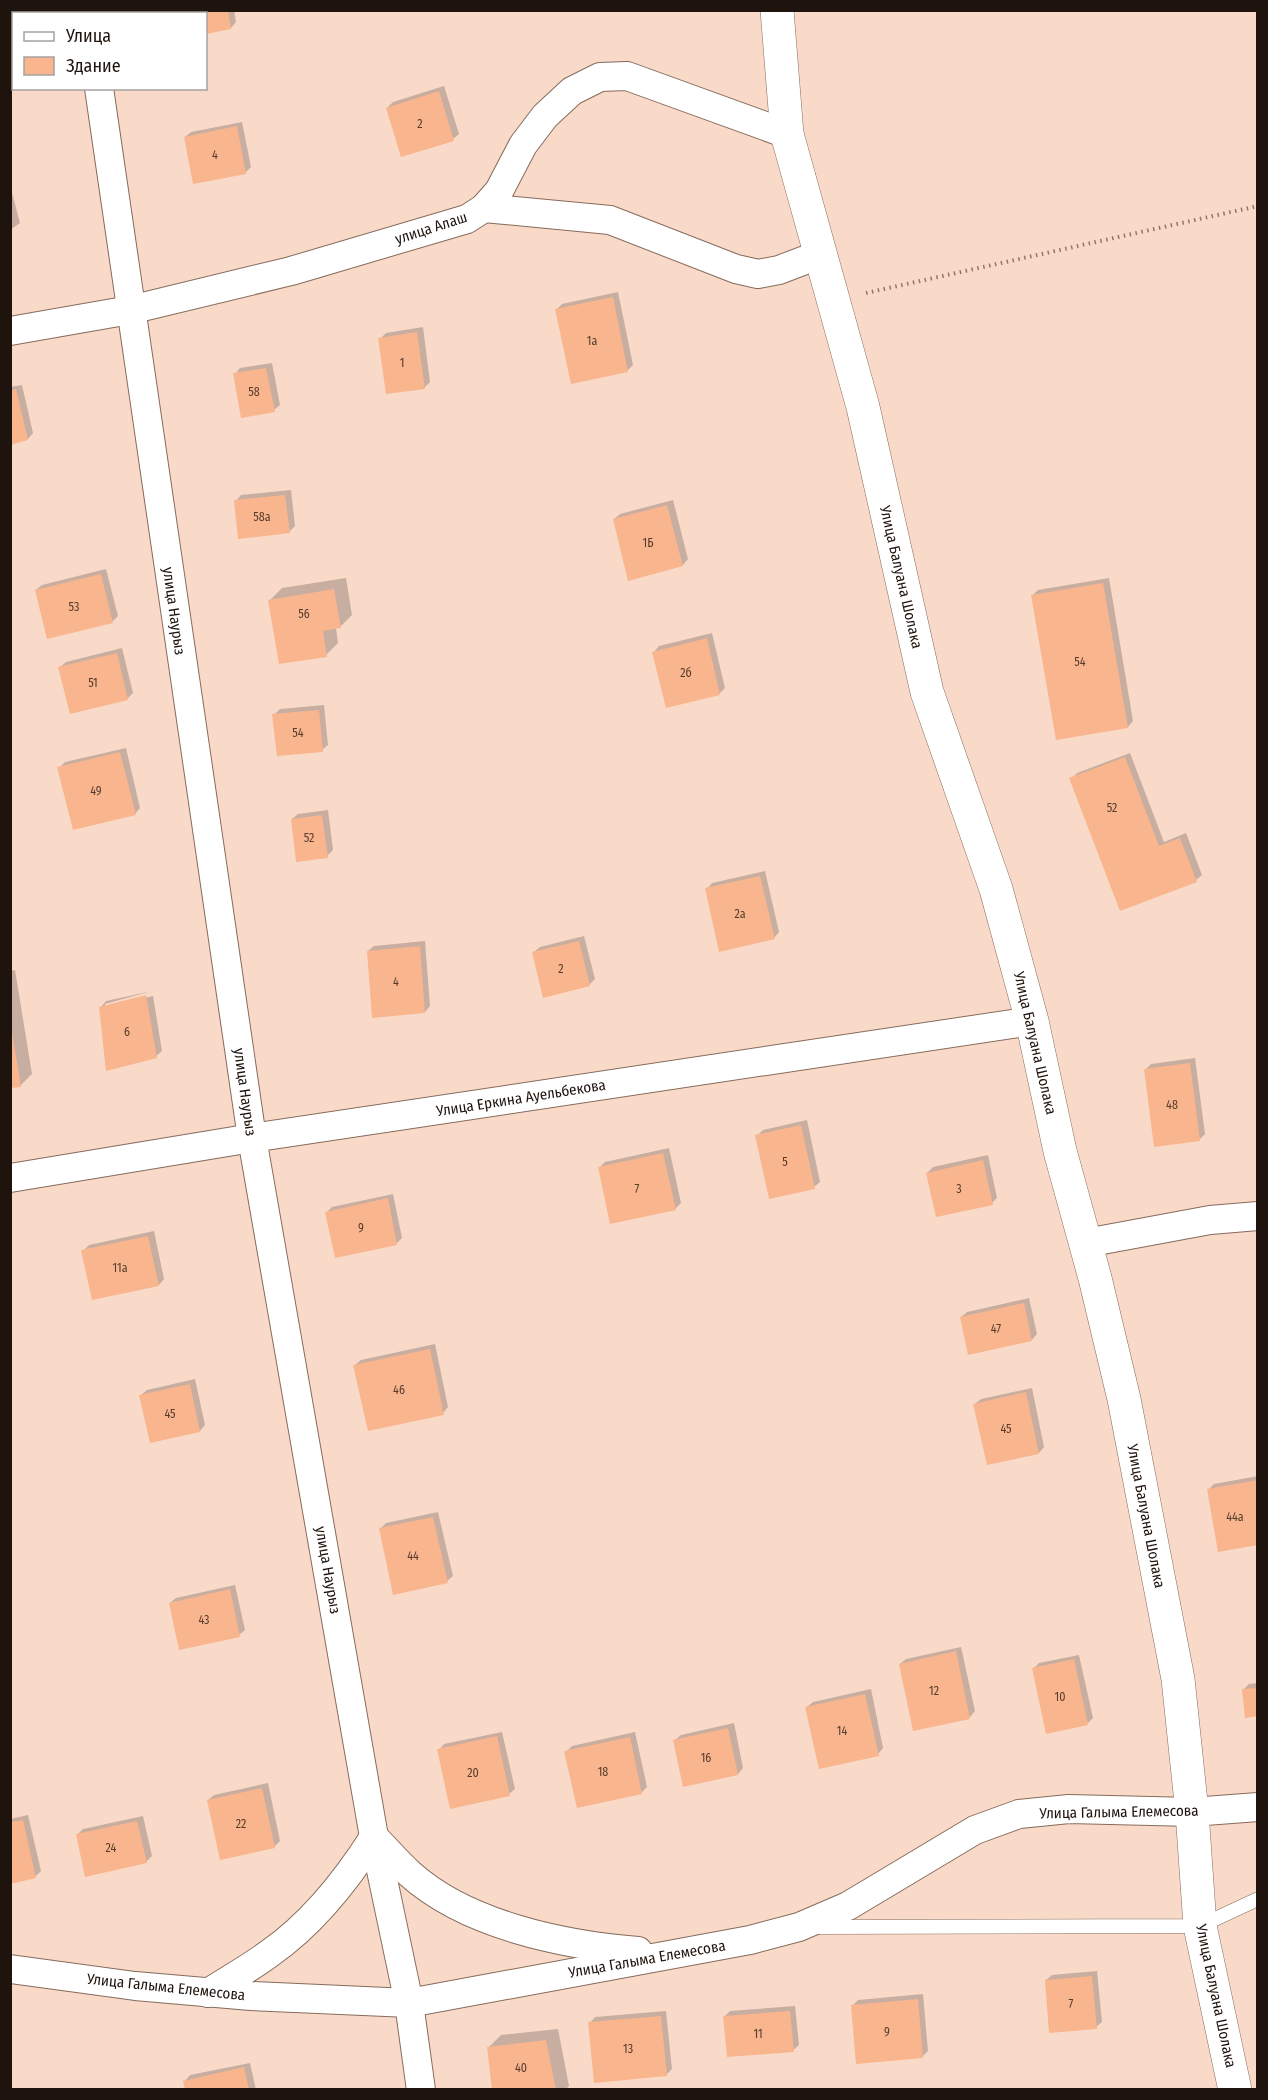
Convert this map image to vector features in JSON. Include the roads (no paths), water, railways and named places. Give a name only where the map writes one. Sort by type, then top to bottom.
[{"type":"street","name":"Улица Балуана Шолака","points":[[777,10],[788,134],[863,407],[927,692],[996,888],[1032,1021],[1060,1151],[1086,1243],[1124,1399],[1178,1679],[1192,1812],[1200,1926],[1235,2090]]},
{"type":"street","name":"улица Алаш","points":[[10,330],[130,310],[291,271],[467,219],[484,208],[500,191],[523,145],[545,116],[572,91],[600,77],[627,76],[788,134]]},
{"type":"street","name":"улица Наурыз","points":[[99,90],[252,1138],[374,1837],[409,2003],[421,2090]]},
{"type":"street","points":[[484,208],[610,219],[736,269],[758,274],[779,270],[821,254]]},
{"type":"street","name":"Улица Еркина Ауельбекова","points":[[10,1178],[252,1138],[1032,1021]]},
{"type":"street","points":[[1086,1243],[1210,1220],[1257,1216]]},
{"type":"street","name":"Улица Галыма Елемесова","points":[[10,1969],[135,1986],[208,1993],[409,2003],[750,1940],[799,1927],[848,1906],[975,1830],[1019,1814],[1070,1809],[1192,1812],[1257,1807]]},
{"type":"street","points":[[208,1993],[271,1953],[319,1911],[352,1872],[374,1837],[411,1875],[447,1899],[512,1928],[582,1946],[673,1955]]},
{"type":"lane","points":[[799,1927],[1200,1926],[1257,1899]]}]
